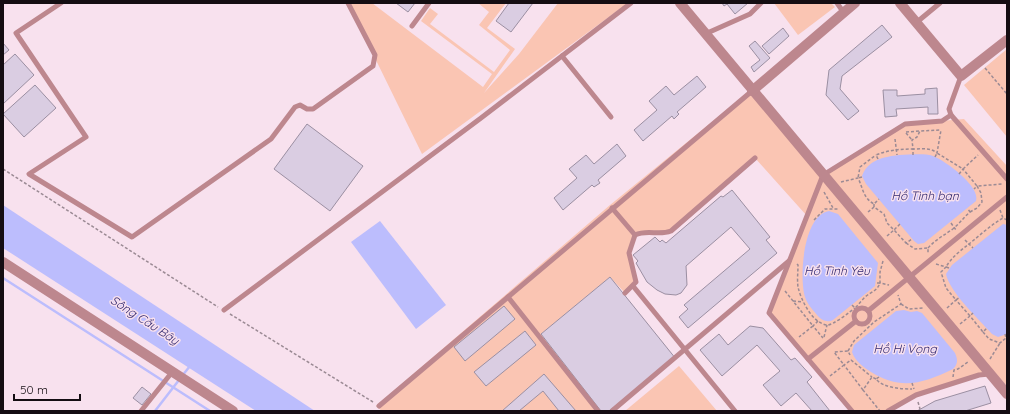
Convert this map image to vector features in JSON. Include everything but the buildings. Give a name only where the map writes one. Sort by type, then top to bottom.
[{"type":"street","points":[[680,3],[822,180],[831,184],[936,310],[989,368],[1007,394]]},
{"type":"street","points":[[752,91],[855,3]]},
{"type":"street","points":[[900,3],[961,76],[1007,40]]},
{"type":"street","points":[[3,262],[171,374],[197,387],[233,411]]},
{"type":"lane","points":[[61,3],[16,33],[86,137],[29,174],[132,237],[271,139],[295,107],[300,105],[307,109],[313,109],[373,66],[375,55],[348,3]]},
{"type":"lane","points":[[412,26],[429,3]]},
{"type":"lane","points":[[224,310],[631,3]]},
{"type":"lane","points":[[706,34],[750,14],[761,3]]},
{"type":"lane","points":[[837,3],[844,12]]},
{"type":"lane","points":[[917,22],[940,3]]},
{"type":"lane","points":[[562,56],[610,117]]},
{"type":"lane","points":[[961,76],[949,109],[951,115],[1007,179]]},
{"type":"lane","points":[[379,406],[752,91]]},
{"type":"lane","points":[[852,411],[769,313],[822,180],[905,124],[942,120],[951,115]]},
{"type":"lane","points":[[625,293],[636,282],[629,259],[629,253],[635,235],[642,232],[663,234],[670,231],[755,158]]},
{"type":"lane","points":[[868,311],[1007,197]]},
{"type":"lane","points":[[612,208],[635,235]]},
{"type":"lane","points":[[612,411],[790,261]]},
{"type":"lane","points":[[633,286],[735,411]]},
{"type":"lane","points":[[508,297],[598,411]]},
{"type":"lane","points":[[863,308],[868,311],[870,316],[867,322],[862,324],[856,321],[854,315],[857,310],[863,308]]},
{"type":"lane","points":[[808,359],[856,321]]},
{"type":"lane","points":[[888,411],[916,395],[979,375],[989,368]]},
{"type":"lane","points":[[141,411],[171,374]]},
{"type":"path","points":[[985,68],[1007,94]]},
{"type":"path","points":[[935,157],[937,153],[942,120]]},
{"type":"path","points":[[901,133],[941,130]]},
{"type":"path","points":[[912,140],[917,137],[920,131]]},
{"type":"path","points":[[905,132],[907,137],[912,140]]},
{"type":"path","points":[[897,135],[895,137],[897,155]]},
{"type":"path","points":[[912,140],[912,155]]},
{"type":"path","points":[[927,148],[963,169],[981,193],[982,202],[977,208],[970,212],[954,228],[937,238],[928,248],[915,249],[906,243],[887,223],[884,214],[874,207],[874,204],[862,192],[858,178],[860,167],[876,155],[896,149],[912,149],[927,148]]},
{"type":"path","points":[[959,174],[983,151]]},
{"type":"path","points":[[876,155],[878,159]]},
{"type":"path","points":[[3,169],[224,310],[379,406]]},
{"type":"path","points":[[831,184],[862,177]]},
{"type":"path","points":[[822,180],[833,208]]},
{"type":"path","points":[[974,189],[977,186],[1007,184]]},
{"type":"path","points":[[874,204],[879,200]]},
{"type":"path","points":[[996,206],[1003,218],[1007,220]]},
{"type":"path","points":[[802,229],[810,225],[825,209],[833,208],[844,210]]},
{"type":"path","points":[[885,237],[900,224]]},
{"type":"path","points":[[906,243],[912,239]]},
{"type":"path","points":[[972,248],[969,244],[950,260],[941,272],[942,278],[946,288],[983,332],[992,341],[1000,343]]},
{"type":"path","points":[[928,248],[930,260],[949,268]]},
{"type":"path","points":[[790,261],[798,265],[798,286],[803,302],[818,321],[827,325],[833,324],[855,308],[865,297],[876,290],[880,283],[880,272],[883,259]]},
{"type":"path","points":[[876,283],[890,285],[900,298],[901,304],[909,309],[917,307],[943,311],[960,297]]},
{"type":"path","points":[[780,285],[823,338],[827,325]]},
{"type":"path","points":[[793,301],[803,302]]},
{"type":"path","points":[[852,304],[855,308]]},
{"type":"path","points":[[848,352],[854,341],[874,322],[901,304]]},
{"type":"path","points":[[957,327],[973,312]]},
{"type":"path","points":[[793,342],[818,321]]},
{"type":"path","points":[[983,332],[987,328]]},
{"type":"path","points":[[989,368],[1000,343],[1007,338],[1006,334]]},
{"type":"path","points":[[848,352],[834,352],[880,411]]},
{"type":"path","points":[[825,379],[852,360],[878,382],[902,389],[914,389]]},
{"type":"path","points":[[955,383],[953,371],[966,362],[970,363],[979,375]]},
{"type":"path","points":[[864,390],[872,377]]},
{"type":"shaded area","points":[[348,3],[372,3],[483,87],[492,74],[421,21],[430,8],[438,14],[430,24],[494,72],[510,50],[479,25],[489,12],[478,3],[506,3],[487,28],[515,49],[484,93],[519,54],[558,3],[628,3],[422,154]]},
{"type":"shaded area","points":[[774,3],[831,3],[835,7],[798,35]]},
{"type":"shaded area","points":[[1007,49],[1007,137],[964,85]]},
{"type":"shaded area","points":[[751,90],[823,174],[905,124],[964,119],[1007,166],[1007,386],[993,371],[916,395],[888,411],[852,411],[769,313],[807,216],[755,158],[671,231],[635,235],[629,253],[636,282],[625,293],[610,277],[541,334],[602,411],[382,411],[376,406],[610,205]]},
{"type":"shaded area","points":[[679,366],[717,411],[625,411]]},
{"type":"water","name":"Hồ Tình bạn","points":[[916,154],[933,156],[939,159],[961,175],[968,182],[976,195],[976,201],[924,243],[918,244],[914,241],[866,184],[862,176],[868,166],[877,160],[899,155]]},
{"type":"water","name":"Sông Cầu Bây","points":[[3,205],[315,411],[256,411],[3,248]]},
{"type":"water","name":"Hồ Tình Yêu","points":[[829,211],[838,214],[878,263],[875,286],[833,320],[829,321],[822,320],[807,302],[803,288],[803,262],[808,235],[813,223],[820,215]]},
{"type":"water","points":[[380,221],[446,305],[416,329],[351,242]]},
{"type":"water","points":[[1003,224],[1007,225],[1007,334],[998,337],[992,334],[959,297],[953,289],[946,274],[952,265]]},
{"type":"water","name":"Hồ Hi Vọng","points":[[904,310],[922,313],[955,353],[957,362],[953,369],[922,381],[902,383],[892,382],[882,378],[862,366],[857,361],[852,352],[854,345],[896,311]]},
{"type":"waterway","points":[[3,278],[210,411]]},
{"type":"waterway","points":[[182,376],[190,366]]},
{"type":"waterway","points":[[155,411],[179,380]]}]
